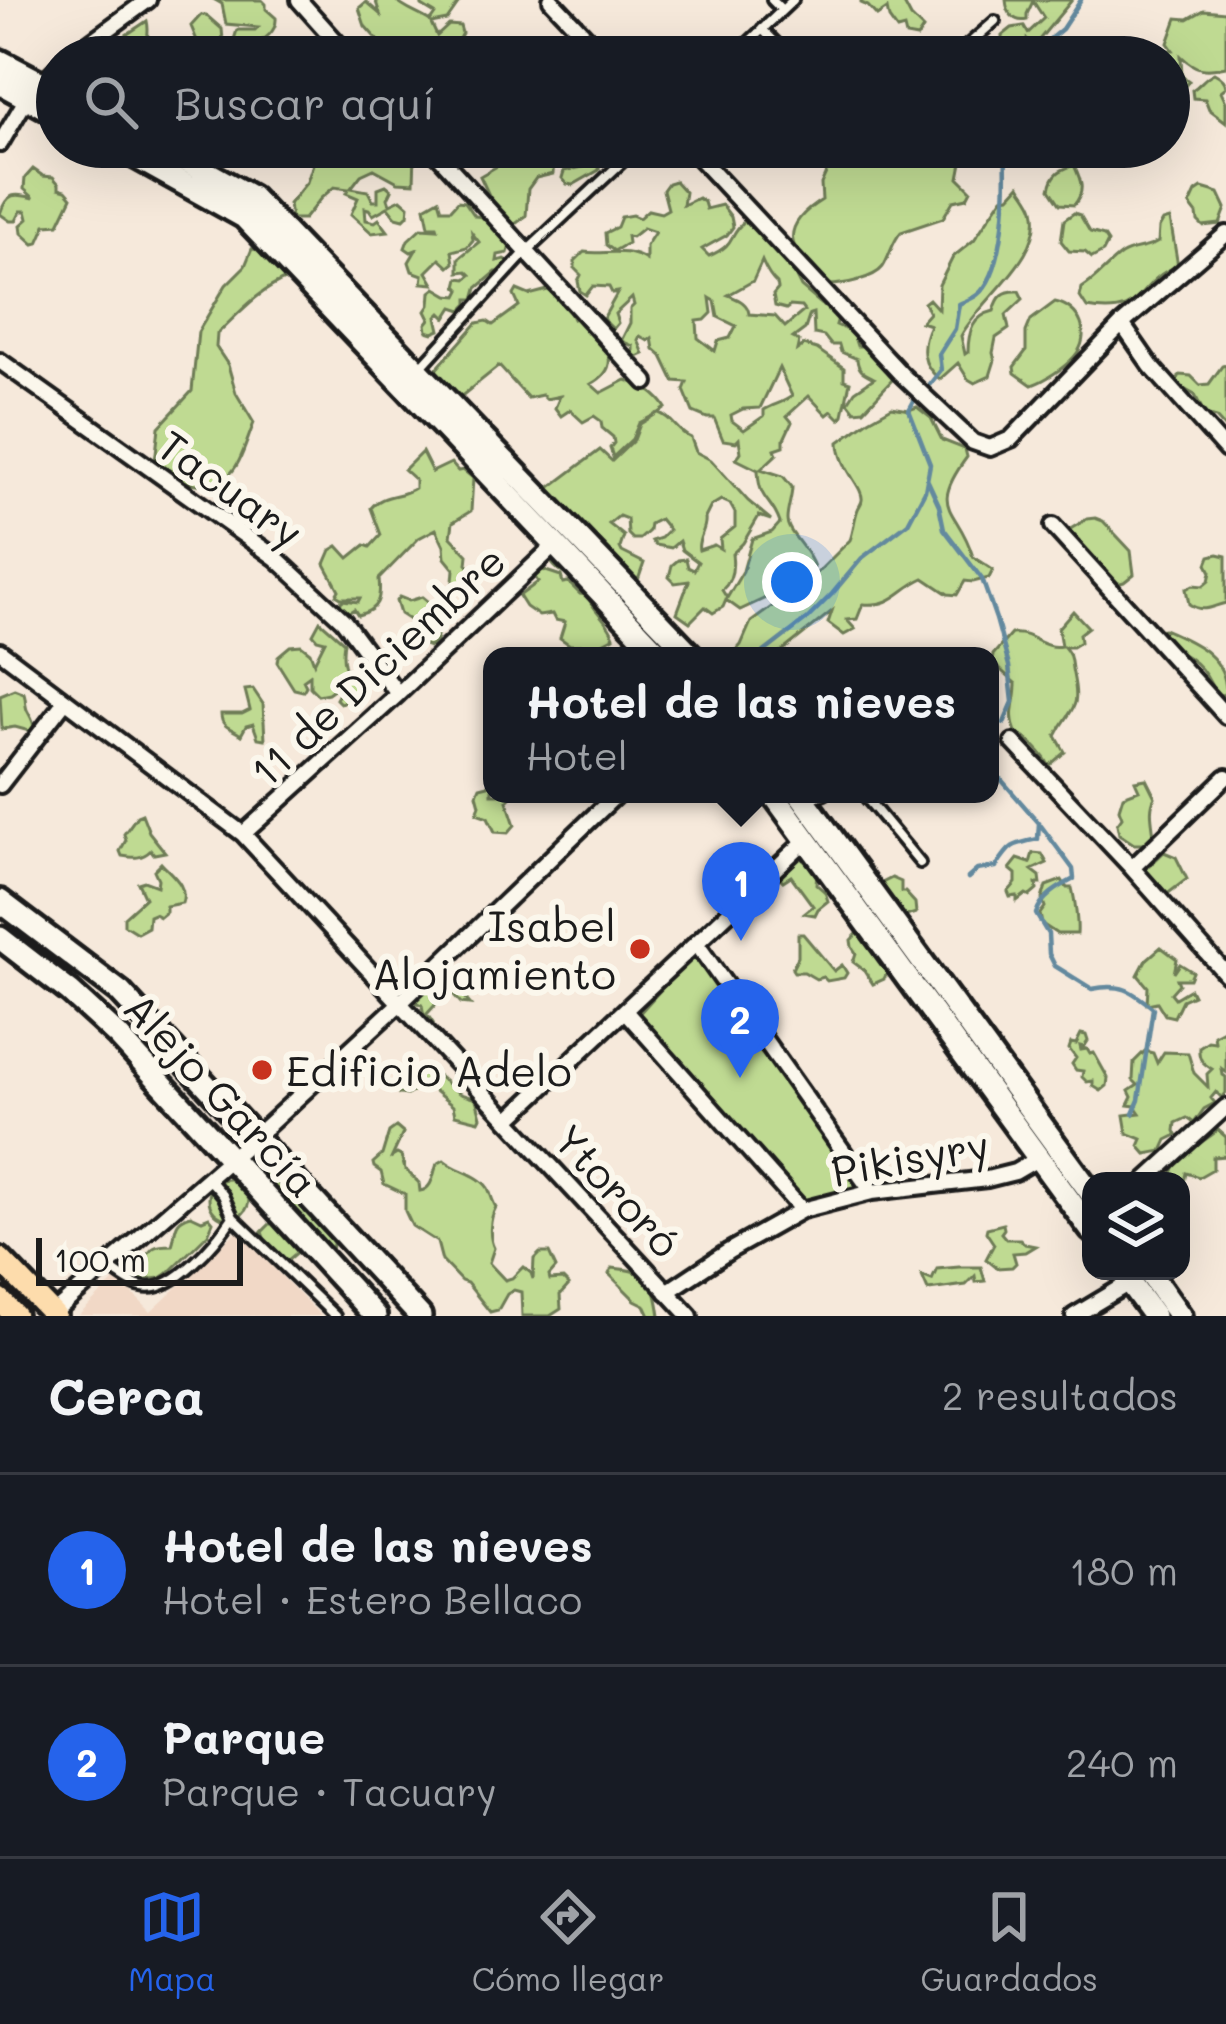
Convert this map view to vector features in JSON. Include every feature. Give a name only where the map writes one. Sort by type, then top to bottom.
[{"type":"main road","points":[[0,61],[36,80]]},
{"type":"main road","points":[[0,82],[36,84]]},
{"type":"main road","points":[[188,168],[251,197],[555,544],[652,647]]},
{"type":"main road","points":[[410,377],[683,647]]},
{"type":"main road","points":[[779,803],[1082,1216]]},
{"type":"main road","points":[[815,803],[1082,1180]]},
{"type":"main road","name":"Alejo García","points":[[0,901],[120,992],[420,1316]]},
{"type":"main road","name":"Alejo García","points":[[0,938],[118,1036],[375,1316]]},
{"type":"main road","points":[[0,1258],[52,1315]]},
{"type":"main road","points":[[1136,1280],[1154,1316]]},
{"type":"main road","points":[[1139,1280],[1180,1316]]},
{"type":"main road","points":[[0,1300],[15,1316]]},
{"type":"street","points":[[99,36],[148,0]]},
{"type":"street","points":[[299,0],[331,36]]},
{"type":"street","points":[[551,0],[585,36]]},
{"type":"street","points":[[0,143],[36,97]]},
{"type":"street","points":[[450,168],[646,382]]},
{"type":"street","points":[[709,168],[901,374],[973,442],[990,448],[1011,439],[1122,324],[1226,234]]},
{"type":"street","points":[[1122,324],[1151,365],[1226,450]]},
{"type":"street","name":"Tacuary","points":[[0,362],[276,558],[343,620],[398,694]]},
{"type":"street","points":[[1053,526],[1226,716]]},
{"type":"street","name":"11 de Diciembre","points":[[243,834],[555,544]]},
{"type":"street","points":[[0,651],[243,834]]},
{"type":"street","points":[[0,785],[65,700]]},
{"type":"street","points":[[1013,742],[1226,974]]},
{"type":"street","points":[[1132,868],[1226,778]]},
{"type":"street","points":[[52,1315],[254,1139],[608,803]]},
{"type":"street","name":"Ytororó","points":[[243,834],[690,1316]]},
{"type":"street","points":[[508,1120],[806,840]]},
{"type":"street","points":[[696,943],[872,1192]]},
{"type":"street","points":[[625,1011],[802,1210]]},
{"type":"street","points":[[1155,1172],[1226,1108]]},
{"type":"street","name":"Pikisyry","points":[[667,1292],[802,1210],[872,1192],[987,1179],[1015,1172],[1040,1158]]},
{"type":"street","points":[[1074,1316],[1126,1280]]},
{"type":"lane","points":[[772,0],[782,10]]},
{"type":"lane","points":[[755,36],[793,0]]},
{"type":"lane","points":[[978,36],[995,21]]},
{"type":"lane","points":[[762,29],[769,36]]},
{"type":"lane","points":[[410,377],[525,253],[616,168]]},
{"type":"lane","points":[[870,803],[920,863]]},
{"type":"lane","points":[[208,1178],[233,1217],[335,1316]]},
{"type":"lane","points":[[106,1267],[139,1287],[165,1286],[180,1277],[233,1217]]},
{"type":"shaded area","points":[[237,1231],[321,1316],[79,1315],[117,1278],[151,1312]]},
{"type":"green space","points":[[215,0],[262,0],[276,18],[274,27],[267,36],[235,36],[237,30],[258,27],[226,24],[222,4]]},
{"type":"green space","points":[[395,0],[430,21],[435,14],[421,0],[461,0],[447,20],[431,23],[437,36],[374,36],[359,8],[366,2],[380,14],[376,2]]},
{"type":"green space","points":[[902,0],[923,29],[918,36],[906,36],[904,28],[897,30],[889,19],[887,9],[877,16],[861,3]]},
{"type":"green space","points":[[1006,0],[1072,0],[1042,36],[1002,36],[1024,26],[1028,33],[1044,18],[1033,1],[1027,20],[1010,13]]},
{"type":"green space","points":[[1204,10],[1226,12],[1226,67],[1201,69],[1190,63],[1190,36],[1171,36],[1177,18],[1188,19]]},
{"type":"green space","points":[[206,15],[222,29],[223,36],[195,36],[191,26]]},
{"type":"green space","points":[[147,21],[148,36],[124,36]]},
{"type":"green space","points":[[449,25],[460,26],[462,33],[437,36]]},
{"type":"green space","points":[[1214,73],[1226,85],[1221,91],[1226,122],[1209,109],[1205,99],[1193,98],[1192,90]]},
{"type":"green space","points":[[312,168],[414,168],[414,183],[398,182],[374,169],[361,175],[351,188],[368,191],[378,201],[378,188],[386,185],[392,190],[390,204],[401,199],[409,206],[404,219],[388,207],[373,215],[365,208],[366,220],[379,219],[388,231],[372,233],[351,214],[358,198],[346,193],[348,189],[334,187],[304,219],[291,219],[289,204]]},
{"type":"green space","points":[[494,168],[553,168],[553,174],[536,178],[528,189],[526,216],[514,225],[493,204],[480,176]]},
{"type":"green space","points":[[599,168],[573,185],[562,178],[564,171]]},
{"type":"green space","points":[[828,168],[961,168],[959,178],[971,190],[967,198],[953,201],[943,218],[901,232],[883,267],[873,275],[828,285],[805,263],[793,242],[797,222],[822,200],[821,184]]},
{"type":"green space","points":[[1075,168],[1081,190],[1074,205],[1060,204],[1050,189],[1058,173]]},
{"type":"green space","points":[[33,169],[53,177],[72,197],[59,224],[46,225],[34,244],[22,233],[26,211],[16,221],[0,214],[12,196],[34,198],[24,189],[25,178]]},
{"type":"green space","points":[[675,181],[685,192],[683,205],[698,198],[706,209],[722,205],[731,217],[733,227],[727,235],[702,249],[709,256],[724,247],[745,221],[753,225],[788,261],[801,287],[838,318],[836,325],[851,328],[857,346],[864,346],[893,379],[864,410],[855,411],[848,402],[874,378],[860,369],[857,359],[841,352],[839,345],[814,334],[810,314],[805,329],[793,338],[799,341],[797,350],[804,345],[817,349],[844,368],[844,380],[850,382],[843,415],[840,419],[832,411],[827,415],[809,396],[787,416],[792,422],[784,446],[775,449],[777,454],[761,469],[783,476],[792,487],[788,525],[814,567],[799,576],[784,561],[774,559],[766,567],[778,586],[772,595],[740,610],[726,600],[713,613],[705,607],[690,622],[677,613],[689,581],[675,583],[669,577],[678,560],[686,559],[694,570],[698,562],[682,550],[679,541],[671,548],[655,545],[652,541],[669,530],[660,519],[640,539],[633,539],[627,519],[619,516],[609,524],[624,536],[622,552],[644,563],[636,586],[637,626],[598,589],[568,576],[549,560],[543,538],[544,513],[548,489],[600,450],[612,461],[634,440],[640,424],[658,413],[639,423],[632,439],[613,457],[613,437],[601,421],[594,416],[583,422],[570,410],[561,416],[555,408],[560,396],[528,398],[499,366],[459,398],[445,421],[423,422],[419,415],[433,373],[477,323],[493,325],[519,306],[517,290],[529,295],[548,290],[565,302],[573,319],[585,324],[606,350],[608,367],[591,384],[601,393],[626,380],[654,394],[666,408],[659,413],[691,438],[696,452],[711,460],[771,520],[759,516],[732,554],[732,574],[722,590],[727,598],[743,571],[752,539],[772,532],[780,523],[763,494],[758,470],[736,459],[741,452],[739,439],[723,440],[714,418],[693,412],[684,390],[687,382],[674,381],[652,338],[648,341],[640,336],[644,354],[637,357],[633,346],[621,341],[630,323],[632,298],[615,314],[618,323],[613,329],[603,319],[618,292],[593,286],[586,295],[580,291],[581,275],[575,269],[575,261],[584,252],[623,253],[646,260],[646,246],[655,232],[643,228],[627,236],[628,243],[614,251],[606,245],[605,233],[617,227],[621,217],[639,218],[648,210],[661,213],[668,209],[663,190]],"holes":[[[762,261],[777,284],[775,306],[804,311],[785,327],[775,316],[749,314],[744,304],[728,295],[753,281]],[[710,298],[718,317],[736,326],[730,338],[718,341],[715,351],[698,338],[697,321],[712,313]],[[779,368],[792,396],[764,410],[764,416],[744,430],[732,421],[731,415],[743,409],[760,408]],[[721,500],[730,504],[735,527],[720,539],[721,549],[714,545],[699,550],[711,506]]]},
{"type":"green space","points":[[1020,185],[1034,209],[1030,243],[961,336],[965,354],[973,326],[994,311],[1002,295],[1019,291],[1023,299],[1006,315],[1009,329],[996,338],[990,376],[975,383],[958,363],[940,379],[924,355],[930,325],[921,322],[929,313],[924,303],[929,299],[938,309],[939,285],[953,257],[974,240],[1003,197]]},
{"type":"green space","points":[[1202,188],[1219,193],[1226,208],[1220,224],[1203,226],[1190,205]]},
{"type":"green space","points":[[439,199],[442,209],[465,202],[475,216],[485,217],[510,245],[497,261],[510,262],[507,272],[496,272],[477,288],[474,299],[468,299],[462,310],[453,307],[446,318],[441,313],[437,317],[440,330],[433,333],[426,324],[431,292],[436,288],[458,296],[459,278],[471,275],[459,272],[459,258],[479,242],[472,233],[467,247],[452,251],[454,263],[449,267],[440,259],[427,272],[434,284],[422,283],[423,275],[412,271],[409,262],[416,250],[405,248],[421,228],[438,229],[429,226],[425,207]]},
{"type":"green space","points":[[1074,213],[1090,232],[1104,236],[1108,242],[1103,252],[1092,258],[1085,252],[1069,251],[1061,241],[1064,220]]},
{"type":"green space","points":[[1170,219],[1178,266],[1153,281],[1131,304],[1107,310],[1087,308],[1080,297],[1082,288],[1121,255],[1158,242],[1159,228]]},
{"type":"green space","points":[[252,249],[268,251],[289,278],[242,310],[217,334],[216,347],[254,423],[231,473],[210,484],[187,482],[155,462],[159,427],[192,391],[198,332]]},
{"type":"green space","points":[[1055,302],[1077,316],[1083,340],[1070,361],[1032,385],[1014,367],[1026,351],[1031,320]]},
{"type":"green space","points":[[1226,365],[1226,429],[1216,418],[1205,415],[1195,395],[1175,384],[1180,375],[1191,376],[1200,385],[1209,384]]},
{"type":"green space","points":[[892,407],[917,407],[931,418],[942,440],[965,449],[967,457],[947,500],[973,557],[993,570],[989,578],[965,581],[957,595],[924,578],[889,600],[863,604],[857,619],[847,620],[855,629],[844,635],[828,623],[832,611],[787,647],[739,647],[751,622],[814,576],[850,540],[862,495],[839,442]]},
{"type":"green space","points":[[422,452],[432,472],[451,463],[473,478],[471,511],[453,522],[451,537],[468,555],[474,582],[463,591],[453,582],[454,569],[445,558],[436,529],[419,538],[379,579],[374,606],[365,613],[358,615],[354,609],[343,616],[334,607],[342,600],[358,602],[360,598],[336,595],[339,590],[325,564],[331,550],[338,546],[349,558],[365,545],[370,547],[381,535],[371,508],[415,488],[415,480],[404,470]]},
{"type":"green space","points":[[1095,518],[1131,551],[1134,574],[1124,582],[1116,584],[1067,531]]},
{"type":"green space","points":[[1210,556],[1226,556],[1226,603],[1194,607],[1186,589],[1209,581],[1207,564]]},
{"type":"green space","points":[[540,569],[561,576],[563,583],[587,595],[614,637],[603,647],[570,645],[560,638],[565,622],[552,614],[539,616],[519,596],[538,582],[533,574]]},
{"type":"green space","points":[[399,597],[409,601],[422,597],[434,607],[429,620],[438,631],[430,647],[423,644],[420,627],[400,614]]},
{"type":"green space","points":[[1073,611],[1088,627],[1079,634],[1080,642],[1064,647],[1071,660],[1075,703],[1056,736],[1065,752],[1049,766],[1016,732],[1012,714],[1016,684],[999,668],[999,648],[1011,634],[1061,646],[1058,628]]},
{"type":"green space","points":[[320,621],[344,642],[346,671],[360,685],[349,700],[340,703],[336,699],[341,690],[318,695],[310,687],[310,675],[303,680],[303,691],[294,689],[277,662],[290,646],[301,645],[314,663],[325,641],[313,634]]},
{"type":"green space","points":[[1164,629],[1214,659],[1224,679],[1223,695],[1215,694],[1195,663],[1162,646],[1156,630]]},
{"type":"green space","points":[[14,689],[24,693],[33,732],[2,729],[0,695]]},
{"type":"green space","points":[[253,689],[263,704],[265,739],[258,738],[253,724],[241,735],[221,719],[221,714],[250,710],[245,690]]},
{"type":"green space","points":[[1146,779],[1155,797],[1151,814],[1154,844],[1134,844],[1119,834],[1119,809],[1123,796],[1139,790],[1135,781]]},
{"type":"green space","points":[[480,787],[483,803],[508,803],[515,825],[508,833],[495,832],[488,817],[477,813]]},
{"type":"green space","points":[[142,814],[165,852],[122,856],[124,834]]},
{"type":"green space","points":[[1164,852],[1176,857],[1187,879],[1166,895],[1158,894],[1143,872]]},
{"type":"green space","points":[[1033,853],[1042,854],[1047,863],[1032,870],[1041,884],[1017,901],[1008,892],[1016,883],[1010,869],[1018,859],[1030,863]]},
{"type":"green space","points":[[794,857],[817,872],[816,884],[825,892],[828,901],[815,915],[804,913],[813,906],[791,876],[780,878]]},
{"type":"green space","points":[[161,863],[181,886],[182,903],[166,906],[160,917],[149,916],[148,927],[137,933],[124,925],[124,917],[145,898],[138,883],[157,886],[154,870]]},
{"type":"green space","points":[[892,878],[901,882],[901,892],[915,903],[916,913],[903,917],[893,906],[875,914],[900,947],[884,979],[873,984],[853,962],[856,953],[851,940],[866,931],[850,896],[857,889],[870,889]]},
{"type":"green space","points":[[1062,880],[1072,888],[1077,934],[1057,934],[1042,924],[1046,886]]},
{"type":"green space","points":[[798,934],[834,971],[842,965],[847,973],[844,978],[827,981],[794,972]]},
{"type":"green space","points":[[1161,947],[1177,959],[1174,973],[1180,964],[1193,972],[1190,979],[1177,979],[1179,984],[1171,993],[1175,998],[1190,989],[1193,995],[1182,1000],[1174,1017],[1165,1015],[1157,1002],[1147,1004],[1148,987],[1138,975]]},
{"type":"green space","points":[[695,952],[857,1187],[798,1202],[636,1017]]},
{"type":"green space","points":[[460,969],[465,971],[459,991],[470,1004],[445,994],[427,1014],[433,1023],[426,1027],[415,995]]},
{"type":"green space","points":[[1226,1029],[1226,1072],[1222,1069],[1226,1093],[1222,1098],[1216,1092],[1211,1098],[1215,1103],[1194,1123],[1187,1118],[1176,1123],[1177,1135],[1167,1140],[1162,1151],[1146,1154],[1139,1146],[1142,1139],[1127,1133],[1124,1115],[1140,1113],[1128,1105],[1129,1091],[1138,1085],[1133,1080],[1134,1062],[1145,1051],[1153,1053],[1157,1063],[1164,1052],[1188,1053],[1194,1073],[1208,1087],[1207,1074],[1212,1069],[1201,1060],[1199,1047],[1215,1042],[1214,1035]]},
{"type":"green space","points":[[1081,1034],[1088,1041],[1081,1050],[1094,1053],[1108,1078],[1101,1091],[1072,1064],[1076,1058],[1069,1049]]},
{"type":"green space","points":[[427,1067],[460,1094],[476,1099],[479,1121],[455,1115],[453,1106],[431,1088],[399,1094],[400,1080]]},
{"type":"green space","points":[[396,1127],[403,1133],[392,1157],[401,1156],[420,1191],[430,1184],[437,1164],[444,1160],[488,1188],[496,1207],[489,1263],[505,1280],[523,1267],[533,1279],[534,1259],[549,1253],[556,1268],[550,1280],[563,1279],[569,1285],[560,1295],[561,1309],[550,1316],[522,1316],[521,1292],[514,1290],[498,1310],[490,1312],[442,1261],[437,1242],[412,1226],[405,1211],[405,1194],[384,1184],[374,1167],[389,1132]]},
{"type":"green space","points":[[1218,1130],[1226,1137],[1226,1156],[1213,1157],[1213,1169],[1199,1177],[1173,1172],[1185,1154]]},
{"type":"green space","points":[[260,1158],[294,1197],[311,1208],[333,1243],[332,1253],[323,1259],[289,1235],[300,1250],[287,1261],[268,1246],[262,1232],[273,1221],[282,1227],[240,1171],[248,1160]]},
{"type":"green space","points":[[229,1179],[243,1185],[249,1199],[243,1213],[229,1219],[215,1213],[209,1199],[215,1185]]},
{"type":"green space","points":[[191,1215],[202,1220],[209,1217],[213,1222],[208,1234],[167,1274],[140,1280],[138,1269],[151,1250],[172,1245],[178,1223]]},
{"type":"green space","points":[[1003,1224],[1001,1233],[1006,1239],[1035,1246],[1013,1253],[1016,1263],[1012,1267],[997,1268],[986,1259],[994,1244],[986,1232]]},
{"type":"green space","points":[[981,1267],[985,1281],[976,1282],[975,1276],[966,1285],[928,1290],[922,1276],[932,1280],[937,1269]]},
{"type":"green space","points":[[612,1268],[648,1280],[660,1316],[650,1316],[645,1305],[609,1274]]},
{"type":"waterway","points":[[1054,36],[1081,0]]},
{"type":"waterway","points":[[930,384],[941,370],[939,354],[955,329],[959,304],[977,295],[994,267],[1003,226],[1006,168]]},
{"type":"waterway","points":[[771,647],[807,619],[862,558],[908,523],[925,491],[930,464],[909,410],[915,399]]},
{"type":"waterway","points":[[927,479],[944,529],[982,579],[996,619],[1013,702],[1004,723]]},
{"type":"waterway","points":[[968,878],[977,870],[996,867],[1012,847],[1038,839],[1039,823],[999,777]]},
{"type":"waterway","points":[[1039,823],[1073,869],[1074,879],[1046,898],[1036,914],[1048,934],[1055,966],[1092,989],[1126,990],[1153,1008],[1133,1114]]},
{"type":"place","name":"Hotel de las nieves","points":[[741,941]]},
{"type":"place","name":"Isabel Alojamiento","points":[[640,949]]},
{"type":"place","name":"Edificio Adelo","points":[[262,1070]]},
{"type":"place","name":"Parque","points":[[740,1078]]}]
